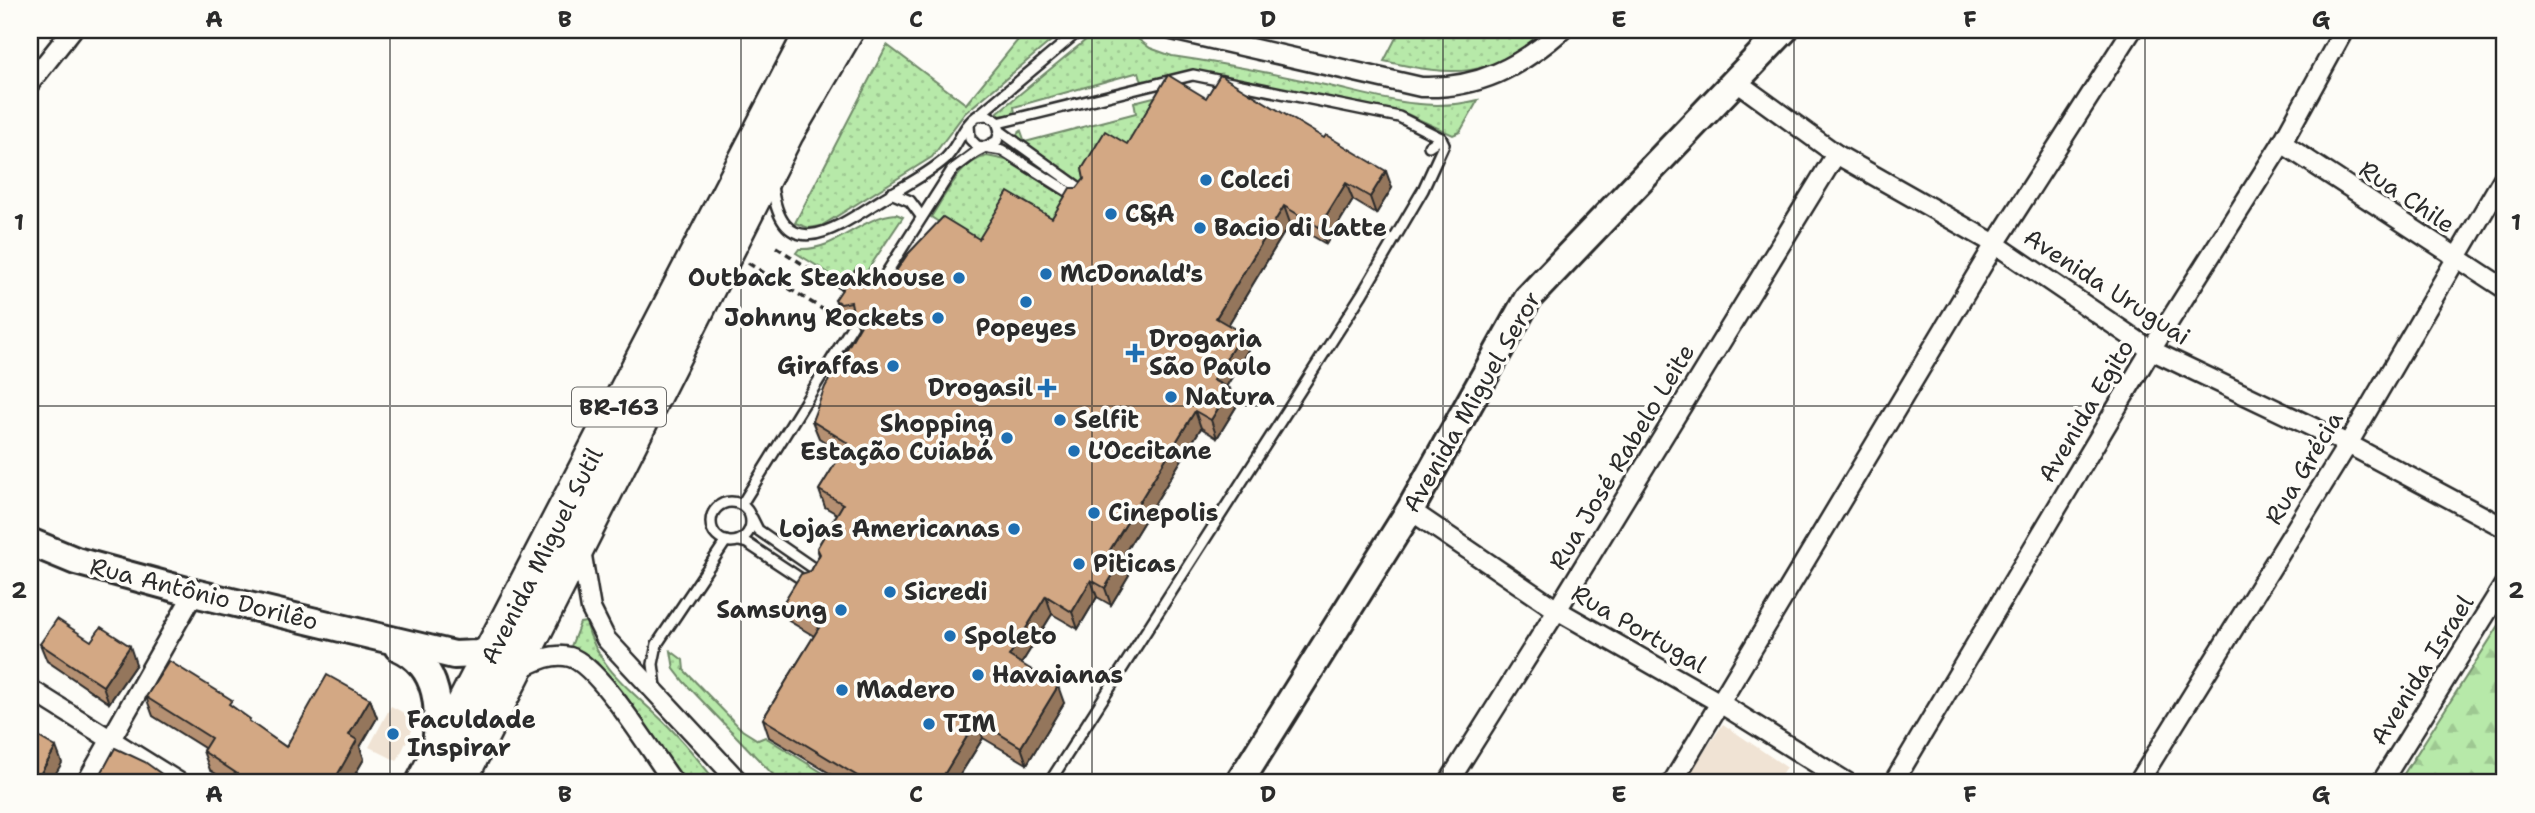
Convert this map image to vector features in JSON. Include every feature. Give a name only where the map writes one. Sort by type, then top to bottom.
[{"type":"highway","name":"Avenida Miguel Sutil","points":[[505,660],[580,547],[770,166],[840,33]]},
{"type":"highway","name":"Avenida Miguel Sutil","points":[[438,778],[505,660],[840,33]]},
{"type":"street","points":[[30,83],[72,30]]},
{"type":"street","points":[[1172,30],[1421,87],[1457,86],[1486,79],[1515,66],[1562,30]]},
{"type":"street","name":"Avenida Miguel Seror","points":[[1238,783],[1410,510],[1528,298],[1784,30]]},
{"type":"street","points":[[1672,783],[1995,244],[2132,30]]},
{"type":"street","name":"Avenida Egito","points":[[1893,783],[2151,350],[2282,143],[2344,30]]},
{"type":"street","name":"Avenida Uruguai","points":[[1734,80],[1836,154],[1995,244],[2151,350],[2348,444],[2505,528]]},
{"type":"street","name":"Rua Chile","points":[[2282,143],[2505,289]]},
{"type":"street","name":"Rua José Rabelo Leite","points":[[1448,783],[1836,154]]},
{"type":"street","name":"Rua Grécia","points":[[2138,783],[2348,444],[2454,258],[2505,175]]},
{"type":"street","name":"Rua Portugal","points":[[1410,510],[1557,610],[1720,703],[1848,783]]},
{"type":"street","name":"Rua Antônio Dorilêo","points":[[30,542],[76,561],[194,593],[454,655],[478,654],[505,660]]},
{"type":"street","points":[[580,547],[591,609],[606,639],[740,783]]},
{"type":"street","name":"Avenida Israel","points":[[2381,783],[2505,583]]},
{"type":"street","points":[[86,783],[194,593]]},
{"type":"street","name":"Rua Antônio Dorilêo","points":[[380,639],[405,650],[423,665],[432,680],[439,713],[438,778]]},
{"type":"street","points":[[505,660],[570,657],[592,670],[674,783]]},
{"type":"street","points":[[30,689],[180,783]]},
{"type":"lane","points":[[936,193],[945,159],[973,120],[1080,30]]},
{"type":"lane","points":[[999,127],[1193,75],[1399,117],[1441,138]]},
{"type":"lane","points":[[987,115],[1085,192],[1080,199],[1002,150],[977,146],[970,139],[973,120],[987,115]]},
{"type":"lane","points":[[874,292],[952,170],[976,152],[997,141],[999,127]]},
{"type":"lane","points":[[1429,146],[1441,138]]},
{"type":"lane","points":[[1049,783],[1362,295],[1438,161],[1443,150],[1441,138]]},
{"type":"lane","points":[[770,166],[780,217],[793,232],[806,236],[829,232],[945,159]]},
{"type":"lane","points":[[891,193],[910,201],[921,216]]},
{"type":"lane","points":[[742,505],[853,325]]},
{"type":"lane","points":[[726,502],[742,505],[752,518],[758,530],[819,571],[811,585],[747,542],[726,541],[715,534],[712,515],[726,502]]},
{"type":"lane","points":[[739,541],[749,531],[752,518]]},
{"type":"lane","points":[[659,695],[653,664],[657,644],[726,541]]},
{"type":"path","points":[[776,247],[848,293]]},
{"type":"path","points":[[757,268],[841,321],[845,313]]},
{"type":"shaded area","name":"Faculdade Inspirar","points":[[391,706],[417,720],[397,761],[369,747]]},
{"type":"shaded area","points":[[1723,724],[1786,767],[1775,783],[1683,783]]},
{"type":"green space","points":[[1026,30],[1064,30],[965,113],[932,157],[821,226],[809,228],[795,223],[887,45],[966,104]]},
{"type":"green space","points":[[1098,30],[1126,30],[1150,48],[1172,56],[1265,72],[1398,101],[1438,105],[1478,100],[1460,132],[1453,135],[1407,114],[1194,70],[1142,82],[1139,72],[1014,107],[1015,114],[998,116],[998,112]]},
{"type":"green space","points":[[1400,30],[1547,30],[1507,58],[1489,66],[1451,71],[1384,61]]},
{"type":"green space","points":[[1173,92],[1132,158],[1085,187],[1012,138],[1021,131],[1025,142],[1136,113],[1134,102]]},
{"type":"green space","points":[[987,156],[1006,160],[1075,203],[1058,232],[985,252],[931,217],[961,172],[977,159]]},
{"type":"green space","points":[[896,214],[903,217],[855,289],[796,253],[799,249],[825,245],[871,221]]},
{"type":"green space","points":[[2505,616],[2505,783],[2398,783]]},
{"type":"green space","points":[[586,622],[598,653],[607,666],[664,722],[717,783],[685,783],[597,662],[570,649],[580,623]]},
{"type":"green space","points":[[671,651],[683,660],[684,670],[742,730],[758,740],[765,737],[839,783],[781,783],[684,682],[674,669]]},
{"type":"building","name":"Shopping Estação Cuiabá","points":[[1168,75],[1206,98],[1220,75],[1324,138],[1326,135],[1386,171],[1370,197],[1346,183],[1319,227],[1284,206],[1216,318],[1242,333],[1213,380],[1230,389],[1211,420],[1195,411],[1110,550],[1123,558],[1105,588],[1091,580],[1072,612],[1046,596],[1009,656],[1058,686],[1021,747],[977,720],[939,783],[869,783],[763,719],[820,626],[783,603],[801,574],[811,571],[820,554],[817,548],[843,504],[819,490],[848,443],[812,421],[825,387],[864,319],[853,312],[851,302],[841,304],[835,300],[857,267],[862,270],[863,280],[874,278],[886,286],[907,255],[943,217],[979,239],[1008,192],[1052,218],[1070,188],[1077,188],[1084,179],[1082,169],[1105,131],[1127,144]]},
{"type":"building","points":[[57,619],[91,641],[101,627],[130,646],[103,686],[40,644]]},
{"type":"building","points":[[169,661],[232,700],[229,704],[286,747],[327,675],[370,699],[349,735],[357,740],[334,781],[337,783],[251,783],[203,751],[211,738],[146,697]]},
{"type":"building","points":[[30,732],[56,747],[35,783],[30,783]]},
{"type":"building","points":[[115,748],[145,762],[174,783],[96,783]]},
{"type":"place","name":"Colcci","points":[[1206,180]]},
{"type":"place","name":"C&A","points":[[1111,214]]},
{"type":"place","name":"Bacio di Latte","points":[[1200,228]]},
{"type":"place","name":"McDonald's","points":[[1046,274]]},
{"type":"place","name":"Outback Steakhouse","points":[[959,278]]},
{"type":"place","name":"Popeyes","points":[[1026,302]]},
{"type":"place","name":"Johnny Rockets","points":[[938,318]]},
{"type":"place","name":"Drogaria São Paulo","points":[[1135,353]]},
{"type":"place","name":"Giraffas","points":[[893,366]]},
{"type":"place","name":"Drogasil","points":[[1047,388]]},
{"type":"place","name":"Natura","points":[[1171,397]]},
{"type":"place","name":"Selfit","points":[[1060,420]]},
{"type":"place","name":"Shopping Estação Cuiabá","points":[[1007,438]]},
{"type":"place","name":"L'Occitane","points":[[1074,451]]},
{"type":"place","name":"Cinepolis","points":[[1094,513]]},
{"type":"place","name":"Lojas Americanas","points":[[1014,529]]},
{"type":"place","name":"Piticas","points":[[1079,564]]},
{"type":"place","name":"Sicredi","points":[[890,592]]},
{"type":"place","name":"Samsung","points":[[841,610]]},
{"type":"place","name":"Spoleto","points":[[950,636]]},
{"type":"place","name":"Havaianas","points":[[978,675]]},
{"type":"place","name":"Madero","points":[[842,690]]},
{"type":"place","name":"TIM","points":[[929,724]]},
{"type":"place","name":"Faculdade Inspirar","points":[[393,734]]}]
